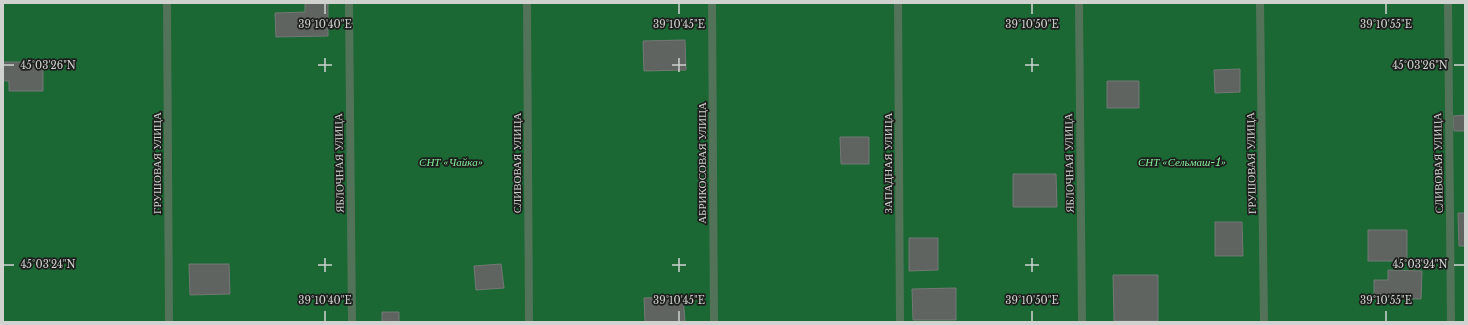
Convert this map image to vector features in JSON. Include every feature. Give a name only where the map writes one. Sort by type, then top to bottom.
[{"type":"street","name":"ГРУШОВАЯ УЛИЦА","points":[[167,3],[169,322]]},
{"type":"street","name":"ЯБЛОЧНАЯ УЛИЦА","points":[[349,3],[352,322]]},
{"type":"street","name":"СЛИВОВАЯ УЛИЦА","points":[[527,3],[529,322]]},
{"type":"street","name":"АБРИКОСОВАЯ УЛИЦА","points":[[712,3],[714,322]]},
{"type":"street","name":"ЗАПАДНАЯ УЛИЦА","points":[[898,3],[900,322]]},
{"type":"street","name":"ЯБЛОЧНАЯ УЛИЦА","points":[[1079,3],[1082,322]]},
{"type":"street","name":"ГРУШОВАЯ УЛИЦА","points":[[1260,3],[1264,322]]},
{"type":"street","name":"СЛИВОВАЯ УЛИЦА","points":[[1448,3],[1451,322]]},
{"type":"green space","name":"СНТ «Чайка»","points":[[3,3],[1465,3],[1465,322],[3,322]]},
{"type":"building","points":[[305,3],[328,3],[328,36],[276,37],[275,13],[305,12]]},
{"type":"building","points":[[685,40],[686,70],[644,71],[643,41]]},
{"type":"building","points":[[3,62],[43,62],[43,91],[9,91],[9,81],[3,81]]},
{"type":"building","points":[[1240,69],[1240,92],[1215,93],[1214,70]]},
{"type":"building","points":[[1107,81],[1139,81],[1139,108],[1107,108]]},
{"type":"building","points":[[1465,115],[1465,131],[1454,131],[1453,116]]},
{"type":"building","points":[[840,137],[869,137],[869,164],[841,164]]},
{"type":"building","points":[[1013,174],[1056,174],[1057,207],[1013,207]]},
{"type":"building","points":[[1458,213],[1465,213],[1465,246],[1459,246]]},
{"type":"building","points":[[1215,222],[1242,222],[1243,256],[1215,256]]},
{"type":"building","points":[[1368,230],[1407,230],[1407,261],[1368,261]]},
{"type":"building","points":[[909,238],[938,238],[938,270],[909,271]]},
{"type":"building","points":[[189,264],[229,264],[230,294],[190,295]]},
{"type":"building","points":[[501,264],[504,288],[476,290],[474,266]]},
{"type":"building","points":[[1388,270],[1422,271],[1421,299],[1374,298],[1374,280],[1388,280]]},
{"type":"building","points":[[1113,275],[1158,275],[1158,321],[1114,321]]},
{"type":"building","points":[[956,288],[956,320],[913,320],[912,289]]},
{"type":"building","points":[[683,296],[685,322],[645,322],[644,298]]},
{"type":"building","points":[[382,312],[399,312],[399,322],[382,322]]},
{"type":"park label","name":"СНТ «Сельмаш-1»","points":[[1182,162]]}]
